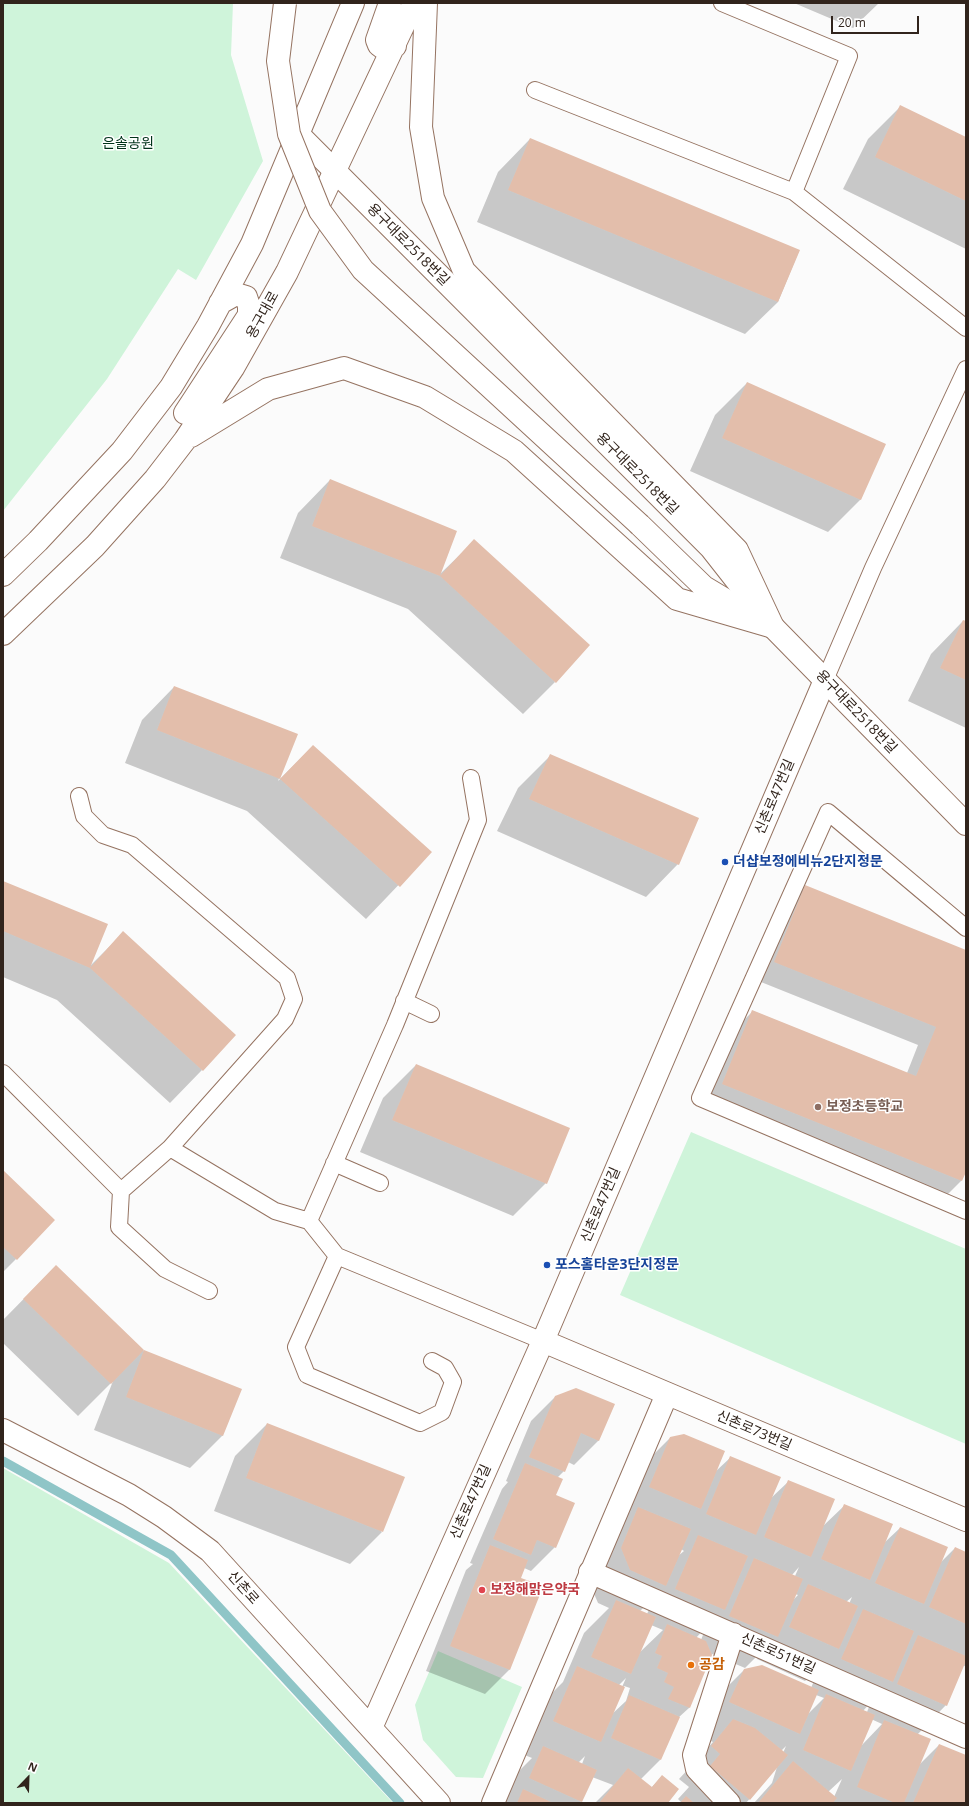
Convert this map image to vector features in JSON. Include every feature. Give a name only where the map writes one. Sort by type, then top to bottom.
[{"type":"street","points":[[285,3],[278,61],[289,134],[320,211],[362,270],[640,525],[704,587],[773,627]]},
{"type":"street","points":[[3,575],[38,541],[122,451],[171,387],[252,244],[297,133],[353,3]]},
{"type":"street","points":[[390,3],[377,40],[379,45],[383,48],[395,46]]},
{"type":"street","name":"용구대로","points":[[3,634],[95,546],[155,479],[185,440],[233,368],[287,272],[414,3]]},
{"type":"street","points":[[426,3],[421,127],[433,198],[464,271],[737,550],[773,627]]},
{"type":"street","name":"용구대로2518번길","points":[[297,133],[711,548],[773,627],[966,824]]},
{"type":"street","points":[[155,479],[166,444],[249,315],[250,306],[246,297],[236,294],[220,302]]},
{"type":"street","points":[[185,440],[268,389],[344,368],[425,397],[514,451],[677,598],[773,627]]},
{"type":"street","name":"신촌로47번길","points":[[371,1728],[543,1341],[825,680]]},
{"type":"street","name":"신촌로73번길","points":[[543,1341],[966,1520]]},
{"type":"street","points":[[493,1803],[667,1394]]},
{"type":"street","name":"신촌로","points":[[3,1430],[128,1495],[164,1517],[210,1551],[439,1803]]},
{"type":"street","name":"신촌로51번길","points":[[590,1572],[966,1737]]},
{"type":"street","points":[[729,1803],[697,1769],[694,1756],[733,1634]]},
{"type":"lane","points":[[722,3],[849,56],[794,192]]},
{"type":"lane","points":[[535,90],[794,192],[966,328]]},
{"type":"lane","points":[[825,680],[872,568],[966,369]]},
{"type":"lane","points":[[309,1221],[404,1001],[478,820],[471,778]]},
{"type":"lane","points":[[78,796],[84,816],[103,835],[132,845],[287,978],[294,999],[285,1019],[170,1148],[121,1191],[119,1228],[165,1269],[209,1291]]},
{"type":"lane","points":[[966,928],[828,812],[700,1098],[966,1211]]},
{"type":"lane","points":[[404,1001],[431,1014]]},
{"type":"lane","points":[[3,1073],[121,1191]]},
{"type":"lane","points":[[170,1148],[275,1211],[309,1221],[337,1256],[543,1341]]},
{"type":"lane","points":[[334,1163],[380,1183]]},
{"type":"lane","points":[[337,1256],[296,1347],[307,1375],[420,1423],[442,1412],[453,1382],[445,1368],[432,1361]]},
{"type":"green space","name":"은솔공원","points":[[3,3],[233,3],[231,55],[263,161],[196,280],[178,269],[107,379],[3,511]]},
{"type":"green space","points":[[691,1132],[966,1249],[966,1444],[620,1295]]},
{"type":"green space","points":[[3,1468],[169,1563],[393,1803],[3,1803]]},
{"type":"green space","points":[[438,1651],[522,1687],[483,1778],[456,1777],[423,1740],[415,1705]]},
{"type":"building","points":[[900,105],[966,137],[966,201],[875,157]]},
{"type":"building","points":[[530,138],[800,250],[778,302],[508,190]]},
{"type":"building","points":[[747,382],[886,444],[861,500],[722,438]]},
{"type":"building","points":[[330,479],[457,531],[440,576],[312,526]]},
{"type":"building","points":[[474,539],[590,645],[556,683],[440,576]]},
{"type":"building","points":[[963,620],[966,621],[966,680],[940,668]]},
{"type":"building","points":[[174,686],[298,734],[280,779],[157,730]]},
{"type":"building","points":[[313,745],[432,852],[400,887],[280,779]]},
{"type":"building","points":[[550,754],[699,818],[679,865],[529,799]]},
{"type":"building","points":[[3,881],[108,924],[90,968],[3,931]]},
{"type":"building","points":[[805,885],[966,950],[966,1172],[962,1181],[722,1084],[752,1010],[916,1076],[936,1027],[774,962]]},
{"type":"building","points":[[123,931],[236,1035],[203,1071],[90,968]]},
{"type":"building","points":[[416,1064],[570,1128],[547,1184],[392,1120]]},
{"type":"building","points":[[3,1170],[55,1220],[17,1260],[3,1247]]},
{"type":"building","points":[[56,1265],[144,1350],[111,1384],[23,1299]]},
{"type":"building","points":[[144,1350],[242,1389],[223,1436],[126,1397]]},
{"type":"building","points":[[576,1388],[615,1404],[599,1441],[581,1433],[565,1472],[529,1457],[555,1396]]},
{"type":"building","points":[[267,1423],[405,1477],[383,1532],[246,1478]]},
{"type":"building","points":[[684,1434],[725,1451],[701,1509],[649,1487],[670,1437]]},
{"type":"building","points":[[730,1456],[781,1477],[756,1535],[706,1514]]},
{"type":"building","points":[[525,1463],[563,1479],[556,1495],[575,1503],[556,1548],[537,1540],[531,1555],[493,1539]]},
{"type":"building","points":[[788,1480],[835,1499],[811,1557],[764,1537]]},
{"type":"building","points":[[844,1504],[893,1524],[870,1580],[821,1559]]},
{"type":"building","points":[[638,1507],[691,1529],[666,1586],[630,1570],[621,1548]]},
{"type":"building","points":[[900,1527],[948,1547],[924,1604],[875,1583]]},
{"type":"building","points":[[698,1535],[748,1556],[725,1610],[675,1589]]},
{"type":"building","points":[[490,1545],[528,1560],[521,1578],[538,1584],[539,1597],[510,1670],[450,1646]]},
{"type":"building","points":[[955,1547],[966,1552],[966,1624],[929,1607]]},
{"type":"building","points":[[754,1558],[803,1579],[778,1637],[729,1616]]},
{"type":"building","points":[[808,1584],[858,1606],[839,1649],[789,1627]]},
{"type":"building","points":[[616,1600],[656,1617],[631,1674],[591,1657]]},
{"type":"building","points":[[863,1609],[914,1631],[893,1682],[841,1659]]},
{"type":"building","points":[[667,1624],[706,1641],[712,1655],[690,1708],[668,1699],[674,1687],[664,1682],[668,1673],[657,1668],[662,1656],[655,1653]]},
{"type":"building","points":[[918,1635],[966,1656],[966,1661],[947,1706],[897,1684]]},
{"type":"building","points":[[762,1665],[819,1690],[800,1734],[729,1702],[744,1669]]},
{"type":"building","points":[[577,1666],[625,1687],[601,1742],[553,1721]]},
{"type":"building","points":[[826,1694],[875,1715],[851,1771],[803,1750]]},
{"type":"building","points":[[629,1695],[680,1717],[661,1760],[611,1738]]},
{"type":"building","points":[[733,1719],[755,1728],[788,1755],[750,1800],[710,1766],[720,1754],[711,1746]]},
{"type":"building","points":[[884,1720],[931,1739],[904,1803],[895,1803],[857,1787]]},
{"type":"building","points":[[939,1744],[966,1755],[966,1803],[913,1803]]},
{"type":"building","points":[[543,1746],[597,1770],[582,1802],[529,1778]]},
{"type":"building","points":[[793,1761],[837,1798],[833,1803],[758,1803]]},
{"type":"building","points":[[628,1768],[652,1787],[662,1775],[679,1789],[668,1803],[599,1803]]},
{"type":"building","points":[[523,1789],[553,1803],[517,1803]]},
{"type":"building","points":[[686,1796],[694,1803],[680,1803]]},
{"type":"waterway","points":[[3,1461],[171,1555],[400,1803]]},
{"type":"place","name":"더샵보정에비뉴2단지정문","points":[[725,862]]},
{"type":"place","name":"보정초등학교","points":[[818,1107]]},
{"type":"place","name":"포스홈타운3단지정문","points":[[547,1265]]},
{"type":"place","name":"보정해맑은약국","points":[[482,1590]]},
{"type":"place","name":"공감","points":[[691,1665]]}]
